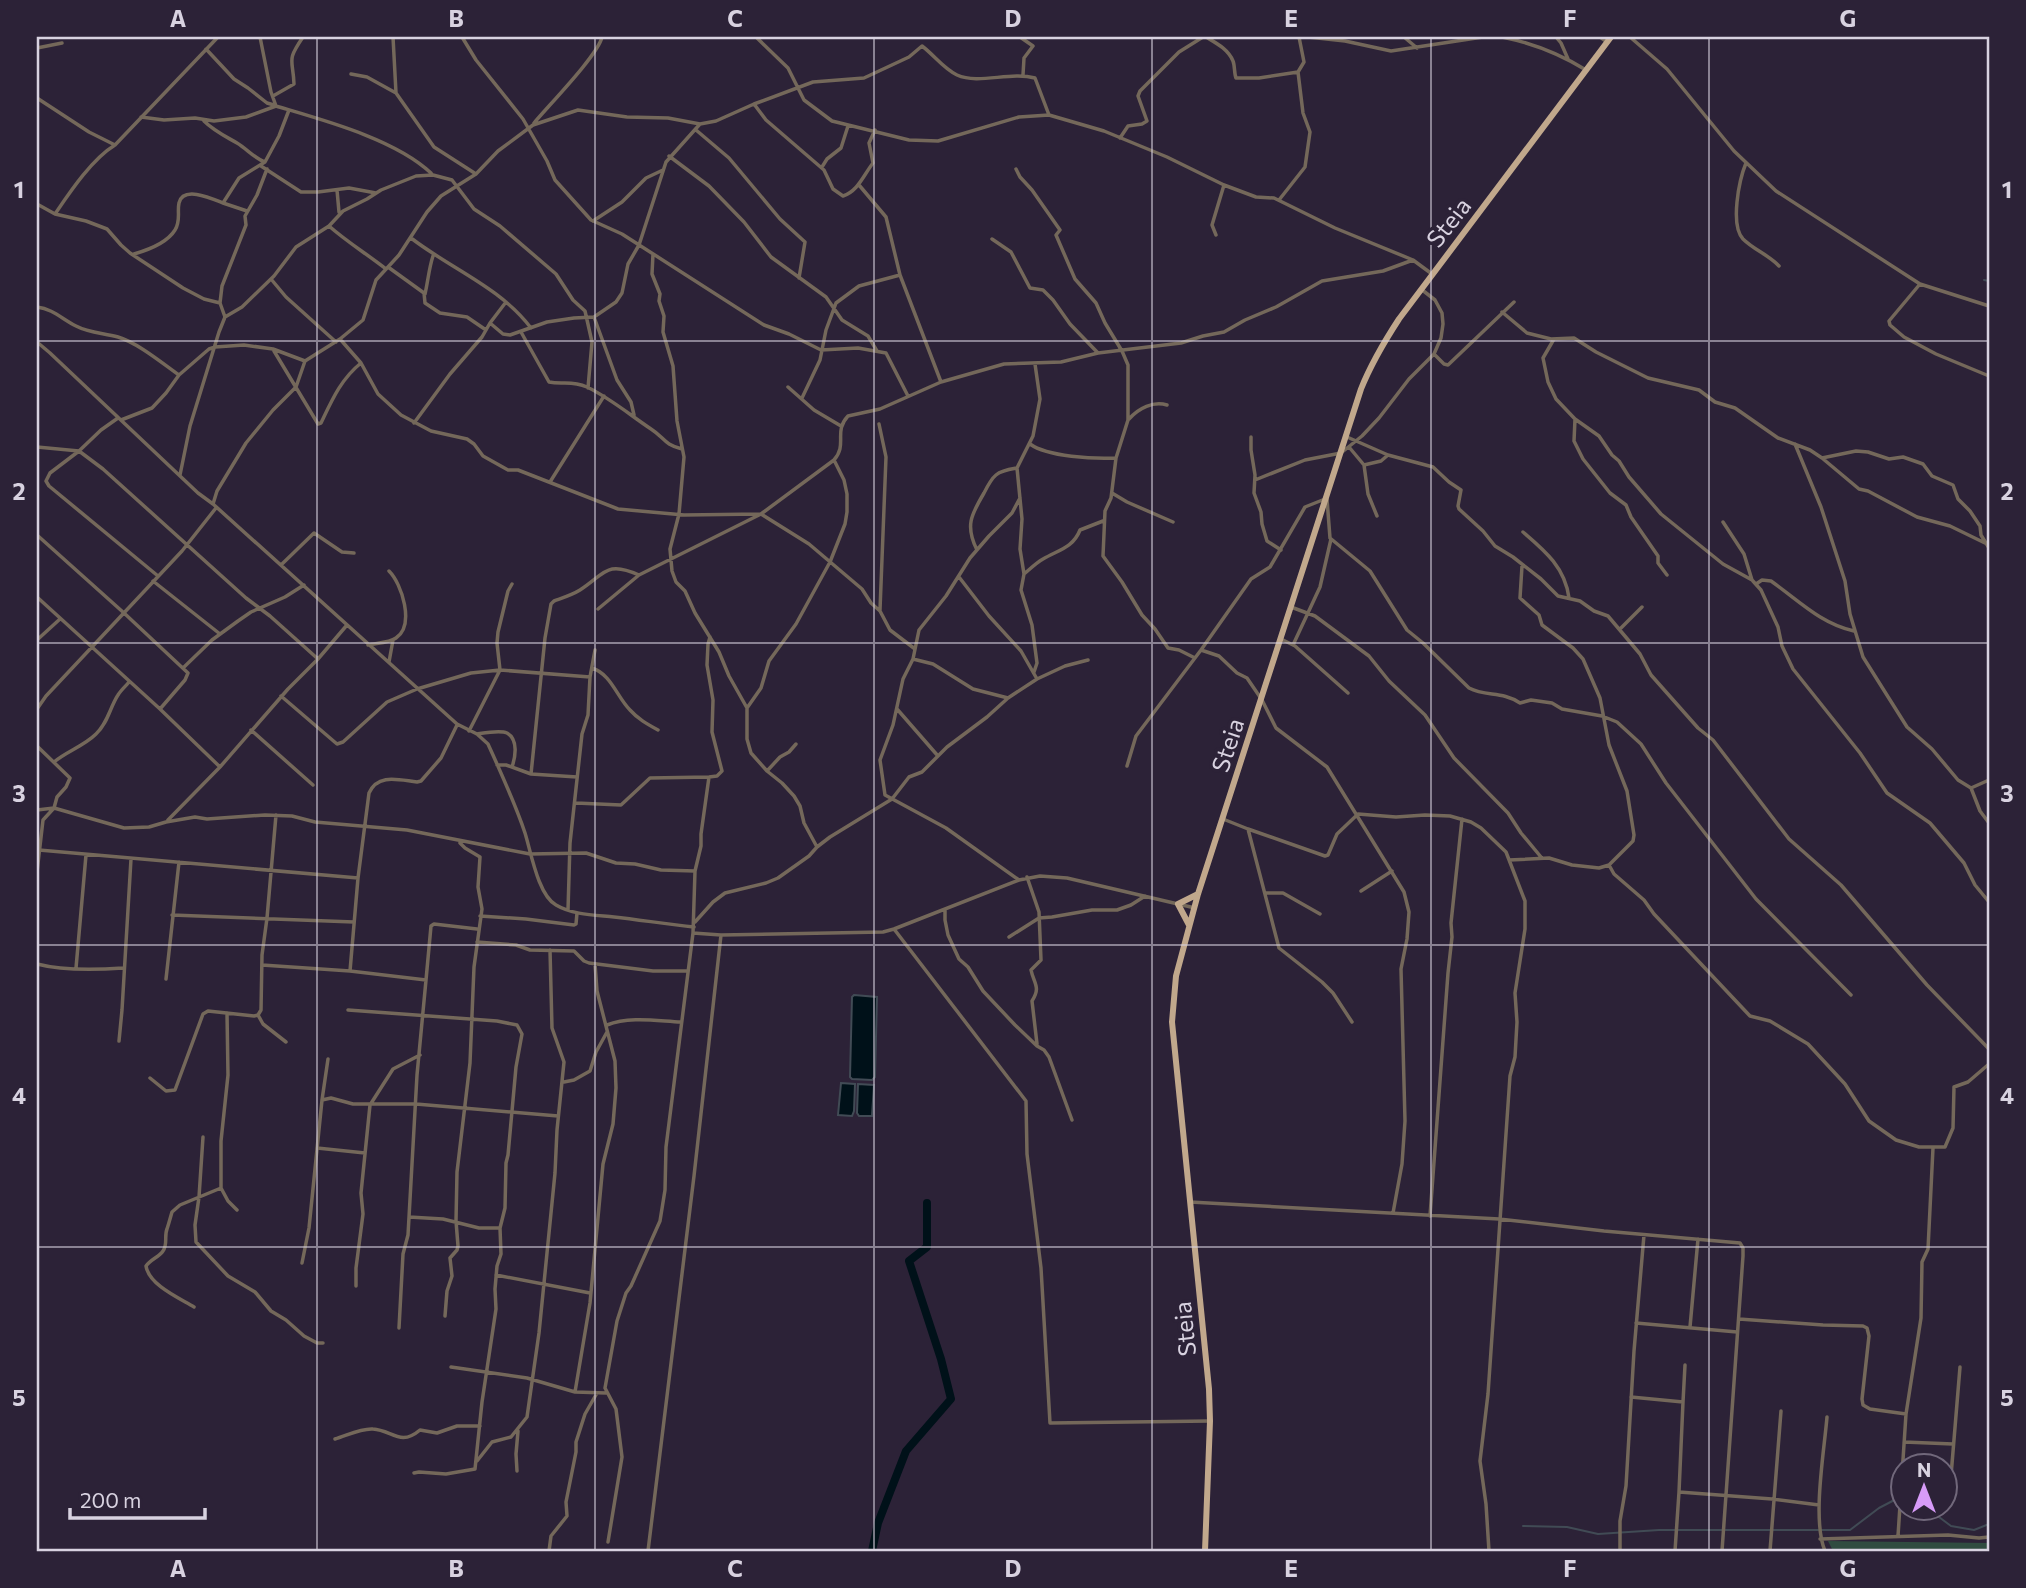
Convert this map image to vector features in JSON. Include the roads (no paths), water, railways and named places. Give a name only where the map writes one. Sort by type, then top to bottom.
[{"type":"main road","name":"Steia","points":[[1205,1551],[1209,1383],[1172,1022],[1176,976],[1189,925],[1361,389],[1377,353],[1432,274],[1609,39]]},
{"type":"main road","points":[[1189,925],[1178,904],[1198,894]]},
{"type":"street","points":[[55,214],[67,195],[106,150],[115,145],[218,37]]},
{"type":"street","points":[[260,37],[276,106]]},
{"type":"street","points":[[273,96],[294,84],[290,61],[303,37]]},
{"type":"street","points":[[393,37],[396,93]]},
{"type":"street","points":[[462,37],[475,61],[528,127],[555,180],[593,221],[622,234],[753,319],[821,350],[858,348],[888,354],[908,397]]},
{"type":"street","points":[[533,125],[600,44],[602,37]]},
{"type":"street","points":[[756,37],[788,68],[804,100],[829,119],[848,126],[875,130],[909,140],[938,141],[1018,117],[1049,115],[1089,125],[1167,157],[1224,185],[1256,197],[1279,200],[1335,228],[1413,260],[1432,274]]},
{"type":"street","points":[[1020,37],[1033,46],[1024,58],[1023,75]]},
{"type":"street","points":[[1120,138],[1128,126],[1147,121],[1138,96],[1140,91],[1179,52],[1204,37],[1227,51],[1233,61],[1236,78],[1259,78],[1298,72],[1304,62],[1299,37]]},
{"type":"street","points":[[1308,37],[1348,42],[1386,51],[1483,37]]},
{"type":"street","points":[[1404,37],[1418,48]]},
{"type":"street","points":[[1502,37],[1527,42],[1568,59],[1586,70]]},
{"type":"street","points":[[1556,37],[1568,59]]},
{"type":"street","points":[[1600,37],[1609,39]]},
{"type":"street","points":[[1630,37],[1667,69],[1746,163],[1781,195],[1920,284],[1989,306]]},
{"type":"street","points":[[37,48],[62,43]]},
{"type":"street","points":[[37,709],[187,544],[214,506],[218,491],[246,443],[296,387],[305,361],[338,341],[363,320],[374,283],[411,238],[429,209],[441,196],[476,174],[498,151],[528,127],[578,110],[627,117],[668,118],[700,124],[716,121],[821,80],[864,78],[909,57],[922,46],[954,74],[960,76],[1031,76],[1036,80],[1049,115]]},
{"type":"street","points":[[206,49],[234,79],[267,103],[381,142],[422,165],[433,175]]},
{"type":"street","points":[[1279,200],[1304,168],[1310,135],[1303,113],[1298,72]]},
{"type":"street","points":[[351,74],[367,77],[396,93],[434,147],[476,174]]},
{"type":"street","points":[[37,98],[89,132],[115,145]]},
{"type":"street","points":[[754,104],[766,120],[821,167],[833,189],[842,196],[847,196],[859,185],[873,163],[869,143],[875,130]]},
{"type":"street","points":[[141,117],[214,121],[247,117],[276,106]]},
{"type":"street","points":[[223,203],[239,178],[265,162],[289,110]]},
{"type":"street","points":[[202,120],[265,162]]},
{"type":"street","points":[[490,323],[505,335],[510,335],[547,322],[594,317],[621,296],[628,264],[639,245],[669,156],[700,124]]},
{"type":"street","points":[[821,167],[841,148],[848,126]]},
{"type":"street","points":[[695,130],[729,158],[773,211],[805,242],[799,278]]},
{"type":"street","points":[[669,156],[709,186],[744,222],[771,257],[825,297],[842,320],[865,333],[877,351]]},
{"type":"street","points":[[1746,163],[1739,182],[1738,232],[1743,239],[1779,266]]},
{"type":"street","points":[[261,166],[301,192],[349,188],[376,193]]},
{"type":"street","points":[[180,475],[190,426],[225,317],[220,303],[222,286],[246,225],[246,216],[267,169]]},
{"type":"street","points":[[1016,169],[1060,230],[1056,235],[1075,279],[1096,303],[1122,351],[1128,369],[1128,420],[1116,458],[1112,494],[1105,509],[1104,560],[1168,648],[1195,658]]},
{"type":"street","points":[[593,221],[622,202],[641,182],[663,170]]},
{"type":"street","points":[[225,317],[242,307],[271,279],[296,247],[328,226],[340,214],[408,178],[433,175],[450,179],[474,209],[500,226],[550,268],[573,300],[583,308],[592,342],[588,388]]},
{"type":"street","points":[[859,185],[886,217],[900,275],[941,382]]},
{"type":"street","points":[[1216,235],[1212,225],[1224,185]]},
{"type":"street","points":[[337,190],[340,214]]},
{"type":"street","points":[[134,254],[150,249],[175,231],[179,203],[183,197],[199,194],[248,211]]},
{"type":"street","points":[[37,204],[55,214],[107,229],[121,245],[191,293],[220,303]]},
{"type":"street","points":[[328,226],[347,242],[425,294]]},
{"type":"street","points":[[411,238],[433,255],[482,283],[520,313],[531,328]]},
{"type":"street","points":[[992,239],[1011,253],[1030,288],[1043,290],[1098,353]]},
{"type":"street","points":[[653,254],[653,274],[664,316],[663,332],[673,366],[684,465],[679,514],[670,549],[672,571],[747,708],[748,746],[751,753],[794,796],[817,847]]},
{"type":"street","points":[[433,255],[424,302],[440,313],[467,317],[486,330]]},
{"type":"street","points":[[598,609],[639,575],[761,514],[834,460],[841,448],[841,426],[848,416],[880,409],[941,382],[1004,364],[1061,362],[1098,353],[1181,343],[1224,332],[1276,307],[1315,283],[1383,271],[1413,260]]},
{"type":"street","points":[[802,398],[816,369],[836,303],[854,289],[900,275]]},
{"type":"street","points":[[271,279],[286,297],[361,363],[378,394],[394,410],[414,423],[435,432],[467,439],[483,456],[508,470],[518,470],[618,509],[679,514],[761,514],[802,539],[862,589],[880,611],[890,630],[915,649]]},
{"type":"street","points":[[1920,284],[1889,321],[1890,325],[1904,337],[1936,354],[1989,376]]},
{"type":"street","points":[[1255,480],[1305,460],[1340,453],[1379,418],[1409,379],[1434,354],[1441,338],[1444,318],[1435,300],[1421,289]]},
{"type":"street","points":[[414,423],[506,302]]},
{"type":"street","points":[[1434,354],[1448,365],[1514,302]]},
{"type":"street","points":[[37,307],[50,309],[76,326],[93,333],[120,337],[179,375]]},
{"type":"street","points":[[1503,312],[1527,333],[1554,339],[1574,338],[1648,378],[1699,390],[1712,400],[1735,408],[1776,436],[1810,450],[1858,489],[1868,491],[1917,517],[1950,526],[1988,546]]},
{"type":"street","points":[[594,317],[617,380],[631,401],[634,416]]},
{"type":"street","points":[[520,332],[550,382],[568,382],[604,396],[669,445],[682,449]]},
{"type":"street","points":[[1554,339],[1543,358],[1548,382],[1556,400],[1575,419],[1599,436],[1629,477],[1664,517],[1723,564],[1756,584],[1763,593],[1778,627],[1782,646],[1793,669],[1860,753],[1887,793],[1930,823],[1964,863],[1975,885],[1989,902]]},
{"type":"street","points":[[37,342],[198,493],[304,585],[417,689],[457,724],[477,734],[488,744],[526,834],[530,854],[549,898],[555,905],[578,913],[694,925]]},
{"type":"street","points":[[158,576],[47,484],[47,477],[101,430],[120,419],[152,408],[179,375],[209,349],[244,345],[273,349],[305,361]]},
{"type":"street","points":[[273,349],[316,423],[320,424],[346,376],[361,363]]},
{"type":"street","points":[[1034,672],[1037,663],[1032,625],[1021,590],[1024,574],[1020,549],[1022,523],[1017,468],[1030,444],[1040,399],[1035,364]]},
{"type":"street","points":[[788,387],[814,410],[841,426]]},
{"type":"street","points":[[550,482],[604,396]]},
{"type":"street","points":[[1128,420],[1135,412],[1155,403],[1167,405]]},
{"type":"street","points":[[1575,419],[1573,436],[1583,459],[1610,493],[1626,505],[1667,575]]},
{"type":"street","points":[[879,424],[886,457],[880,611]]},
{"type":"street","points":[[1346,436],[1388,455],[1433,467],[1459,488],[1459,509],[1483,531],[1495,547],[1513,557],[1558,596],[1580,601],[1594,611],[1606,615],[1640,654],[1651,674],[1713,740],[1789,839],[1841,886],[1927,985],[1989,1049]]},
{"type":"street","points":[[1251,437],[1254,493],[1266,539],[1281,550]]},
{"type":"street","points":[[1030,444],[1036,449],[1064,456],[1116,458]]},
{"type":"street","points":[[1794,444],[1821,508],[1845,581],[1848,608],[1863,657],[1908,727],[1932,749],[1958,780],[1970,788],[1980,811],[1989,823]]},
{"type":"street","points":[[37,447],[79,451],[103,469],[318,659]]},
{"type":"street","points":[[1349,447],[1364,465],[1368,494],[1377,516]]},
{"type":"street","points":[[1822,458],[1856,451],[1889,459],[1903,457],[1923,464],[1932,476],[1953,485],[1958,499],[1980,526],[1988,546]]},
{"type":"street","points":[[1364,465],[1381,461],[1388,455]]},
{"type":"street","points":[[747,708],[761,688],[771,657],[796,624],[830,562],[845,524],[847,512],[844,480],[834,460]]},
{"type":"street","points":[[977,550],[970,530],[970,520],[976,506],[994,476],[1017,468]]},
{"type":"street","points":[[1112,494],[1173,522]]},
{"type":"street","points":[[1127,766],[1136,736],[1251,579],[1270,567],[1305,506],[1326,496],[1331,539],[1322,580],[1293,645]]},
{"type":"street","points":[[1019,880],[946,828],[892,799],[884,792],[880,760],[894,725],[903,679],[913,659],[921,625],[942,601],[977,550],[1010,515],[1020,498]]},
{"type":"street","points":[[1024,574],[1043,559],[1060,552],[1077,538],[1080,530],[1103,521]]},
{"type":"street","points":[[1723,522],[1744,554],[1752,580]]},
{"type":"street","points":[[1523,532],[1551,556],[1567,586],[1569,598]]},
{"type":"street","points":[[281,565],[314,533],[342,552],[354,553]]},
{"type":"street","points":[[37,535],[188,673],[160,709]]},
{"type":"street","points":[[1331,539],[1370,571],[1407,630],[1469,688],[1476,692],[1508,696],[1520,703],[1531,700],[1552,703],[1562,709],[1602,716],[1617,722],[1638,741],[1666,783],[1750,892],[1851,995]]},
{"type":"street","points":[[1509,860],[1542,858],[1591,868],[1609,865],[1633,841],[1634,835],[1627,791],[1609,746],[1599,694],[1579,654],[1542,625],[1539,615],[1520,598],[1522,566]]},
{"type":"street","points":[[531,774],[550,607],[554,601],[579,590],[606,571],[617,568],[639,575]]},
{"type":"street","points":[[368,645],[393,640],[402,632],[406,618],[398,584],[389,571]]},
{"type":"street","points":[[959,577],[1021,651],[1037,679]]},
{"type":"street","points":[[1756,584],[1762,580],[1770,581],[1819,618],[1839,628],[1854,631]]},
{"type":"street","points":[[153,581],[220,634]]},
{"type":"street","points":[[469,731],[500,670],[497,643],[508,591],[512,584]]},
{"type":"street","points":[[183,668],[220,634],[251,612],[304,585]]},
{"type":"street","points":[[37,597],[220,767]]},
{"type":"street","points":[[1291,607],[1315,616],[1369,656],[1389,681],[1425,715],[1454,758],[1507,813],[1542,858]]},
{"type":"street","points":[[1620,629],[1642,607]]},
{"type":"street","points":[[37,640],[60,619]]},
{"type":"street","points":[[166,821],[220,767],[347,625]]},
{"type":"street","points":[[576,803],[621,805],[650,778],[709,777],[717,776],[722,771],[712,732],[713,700],[707,665],[710,637]]},
{"type":"street","points":[[1281,639],[1293,645],[1348,694]]},
{"type":"street","points":[[388,663],[393,640]]},
{"type":"street","points":[[568,910],[570,853],[582,734],[588,715],[595,650]]},
{"type":"street","points":[[1201,650],[1222,658],[1237,673],[1249,680],[1276,728],[1326,767],[1404,892],[1409,912],[1401,970],[1405,1121],[1402,1164],[1392,1213]]},
{"type":"street","points":[[913,659],[933,664],[974,689],[1008,698]]},
{"type":"street","points":[[694,925],[713,902],[726,893],[778,878],[817,847],[892,799],[908,778],[922,772],[1008,698],[1037,679],[1065,666],[1088,660]]},
{"type":"street","points":[[592,668],[604,675],[629,709],[644,723],[658,730]]},
{"type":"street","points":[[281,696],[337,744],[387,702],[417,689],[474,672],[500,670],[590,677]]},
{"type":"street","points":[[54,762],[97,734],[118,694],[129,682]]},
{"type":"street","points":[[897,709],[938,756]]},
{"type":"street","points":[[350,971],[358,878],[372,786],[384,779],[421,781],[441,758],[457,724]]},
{"type":"street","points":[[251,730],[313,785]]},
{"type":"street","points":[[477,734],[508,734],[516,752],[512,767]]},
{"type":"street","points":[[767,771],[796,744]]},
{"type":"street","points":[[37,746],[70,778],[66,788],[57,797],[54,808],[43,820],[37,872]]},
{"type":"street","points":[[497,765],[503,764],[531,774],[578,777]]},
{"type":"street","points":[[608,1542],[622,1457],[617,1409],[605,1388],[617,1321],[626,1293],[660,1221],[665,1190],[666,1147],[694,925],[695,872],[701,846],[709,777]]},
{"type":"street","points":[[1970,788],[1989,780]]},
{"type":"street","points":[[37,810],[54,808],[124,828],[149,827],[166,821],[195,817],[207,819],[292,816],[315,821],[407,830],[530,854],[586,853],[616,863],[695,872]]},
{"type":"street","points":[[1223,820],[1325,856],[1338,834],[1356,816],[1362,814],[1396,817],[1440,815],[1462,819],[1481,828],[1502,846],[1525,901],[1515,993],[1515,1057],[1510,1076],[1488,1394],[1480,1461],[1489,1551]]},
{"type":"street","points":[[258,1015],[261,1010],[262,965],[276,815]]},
{"type":"street","points":[[1430,1216],[1451,923],[1462,819]]},
{"type":"street","points":[[1248,829],[1279,948],[1333,993],[1352,1022]]},
{"type":"street","points":[[445,1316],[447,1291],[452,1276],[450,1258],[458,1246],[457,1172],[465,1108],[477,929],[482,909],[478,887],[480,857],[459,841]]},
{"type":"street","points":[[39,850],[358,878]]},
{"type":"street","points":[[76,968],[86,855]]},
{"type":"street","points":[[119,1041],[131,859]]},
{"type":"street","points":[[166,979],[178,862]]},
{"type":"street","points":[[1609,865],[1614,874],[1644,900],[1750,1016],[1770,1020],[1808,1044],[1848,1088],[1869,1121],[1902,1143],[1933,1148],[1945,1147],[1953,1130],[1954,1087],[1968,1082],[1989,1064]]},
{"type":"street","points":[[1361,891],[1392,871]]},
{"type":"street","points":[[1027,877],[1038,904],[1039,918],[1041,961],[1031,971],[1037,989],[1037,995],[1032,1001],[1037,1046]]},
{"type":"street","points":[[693,933],[875,933],[894,929],[1027,877],[1067,878],[1195,908]]},
{"type":"street","points":[[1264,893],[1283,893],[1320,914]]},
{"type":"street","points":[[1009,937],[1039,918],[1117,910],[1145,897]]},
{"type":"street","points":[[945,909],[944,920],[948,935],[959,958],[983,991],[1044,1050],[1053,1065],[1072,1120]]},
{"type":"street","points":[[480,916],[574,925],[578,913]]},
{"type":"street","points":[[172,915],[354,922]]},
{"type":"street","points":[[399,1328],[431,926],[434,924],[477,929]]},
{"type":"street","points":[[894,929],[1026,1101],[1027,1154],[1041,1268],[1050,1423],[1210,1421]]},
{"type":"street","points":[[648,1551],[721,935]]},
{"type":"street","points":[[477,942],[516,945],[530,950],[573,951],[586,962],[595,964],[653,971],[688,971]]},
{"type":"street","points":[[476,1463],[492,1442],[511,1437],[528,1415],[544,1285],[558,1116],[564,1082],[564,1062],[552,1028],[550,950]]},
{"type":"street","points":[[37,964],[102,970],[124,968]]},
{"type":"street","points":[[575,1392],[590,1293],[604,1156],[614,1121],[615,1061],[597,991],[595,964]]},
{"type":"street","points":[[262,965],[426,980]]},
{"type":"street","points":[[348,1010],[510,1024],[517,1025],[522,1034],[506,1163],[505,1208],[500,1228],[501,1254],[496,1275],[496,1309],[475,1469],[446,1474],[414,1474]]},
{"type":"street","points":[[150,1077],[166,1091],[178,1087],[200,1018],[208,1011],[258,1015]]},
{"type":"street","points":[[227,1013],[228,1074],[221,1141],[221,1188],[237,1210]]},
{"type":"street","points":[[258,1015],[263,1024],[286,1042]]},
{"type":"street","points":[[607,1025],[627,1020],[681,1022]]},
{"type":"street","points":[[564,1082],[590,1071],[607,1032]]},
{"type":"street","points":[[356,1286],[363,1214],[361,1193],[370,1105],[393,1069],[420,1055]]},
{"type":"street","points":[[302,1263],[309,1228],[328,1059]]},
{"type":"street","points":[[322,1100],[331,1098],[353,1104],[416,1104],[558,1116]]},
{"type":"street","points":[[203,1137],[195,1225],[196,1242],[228,1276],[255,1292],[271,1311],[311,1340],[323,1343]]},
{"type":"street","points":[[317,1148],[365,1153]]},
{"type":"street","points":[[1898,1536],[1906,1414],[1921,1318],[1923,1262],[1928,1249],[1933,1148]]},
{"type":"street","points":[[194,1307],[149,1276],[146,1266],[163,1252],[172,1212],[180,1205],[221,1188]]},
{"type":"street","points":[[1190,1202],[1499,1219],[1742,1244],[1722,1551]]},
{"type":"street","points":[[409,1217],[456,1221],[480,1228],[500,1228]]},
{"type":"street","points":[[1620,1551],[1620,1521],[1626,1486],[1644,1235]]},
{"type":"street","points":[[1690,1327],[1698,1239]]},
{"type":"street","points":[[496,1275],[590,1293]]},
{"type":"street","points":[[1739,1319],[1867,1328],[1869,1336],[1863,1405],[1870,1409],[1906,1414]]},
{"type":"street","points":[[1636,1323],[1737,1332]]},
{"type":"street","points":[[1675,1551],[1685,1365]]},
{"type":"street","points":[[451,1367],[533,1380],[575,1392],[606,1393]]},
{"type":"street","points":[[1952,1452],[1960,1367]]},
{"type":"street","points":[[549,1551],[551,1536],[567,1516],[566,1502],[576,1442],[585,1414],[597,1393]]},
{"type":"street","points":[[1631,1397],[1683,1402]]},
{"type":"street","points":[[1770,1551],[1780,1410]]},
{"type":"street","points":[[1825,1551],[1820,1539],[1819,1505],[1827,1417]]},
{"type":"street","points":[[335,1440],[368,1429],[406,1437],[413,1436],[420,1430],[437,1433],[457,1426],[480,1426]]},
{"type":"street","points":[[517,1471],[518,1429]]},
{"type":"street","points":[[1904,1442],[1953,1444]]},
{"type":"street","points":[[1679,1492],[1819,1505]]},
{"type":"street","points":[[1820,1539],[1948,1535],[1989,1537]]},
{"type":"waterway","points":[[1984,280],[1989,281]]},
{"type":"waterway","points":[[872,1551],[878,1523],[906,1451],[951,1399],[909,1261],[927,1247],[927,1203]]},
{"type":"waterway","points":[[1523,1526],[1567,1527],[1598,1534],[1659,1530],[1850,1530],[1890,1502]]},
{"type":"waterway","points":[[1946,1522],[1951,1526],[1974,1530],[1989,1524]]}]
